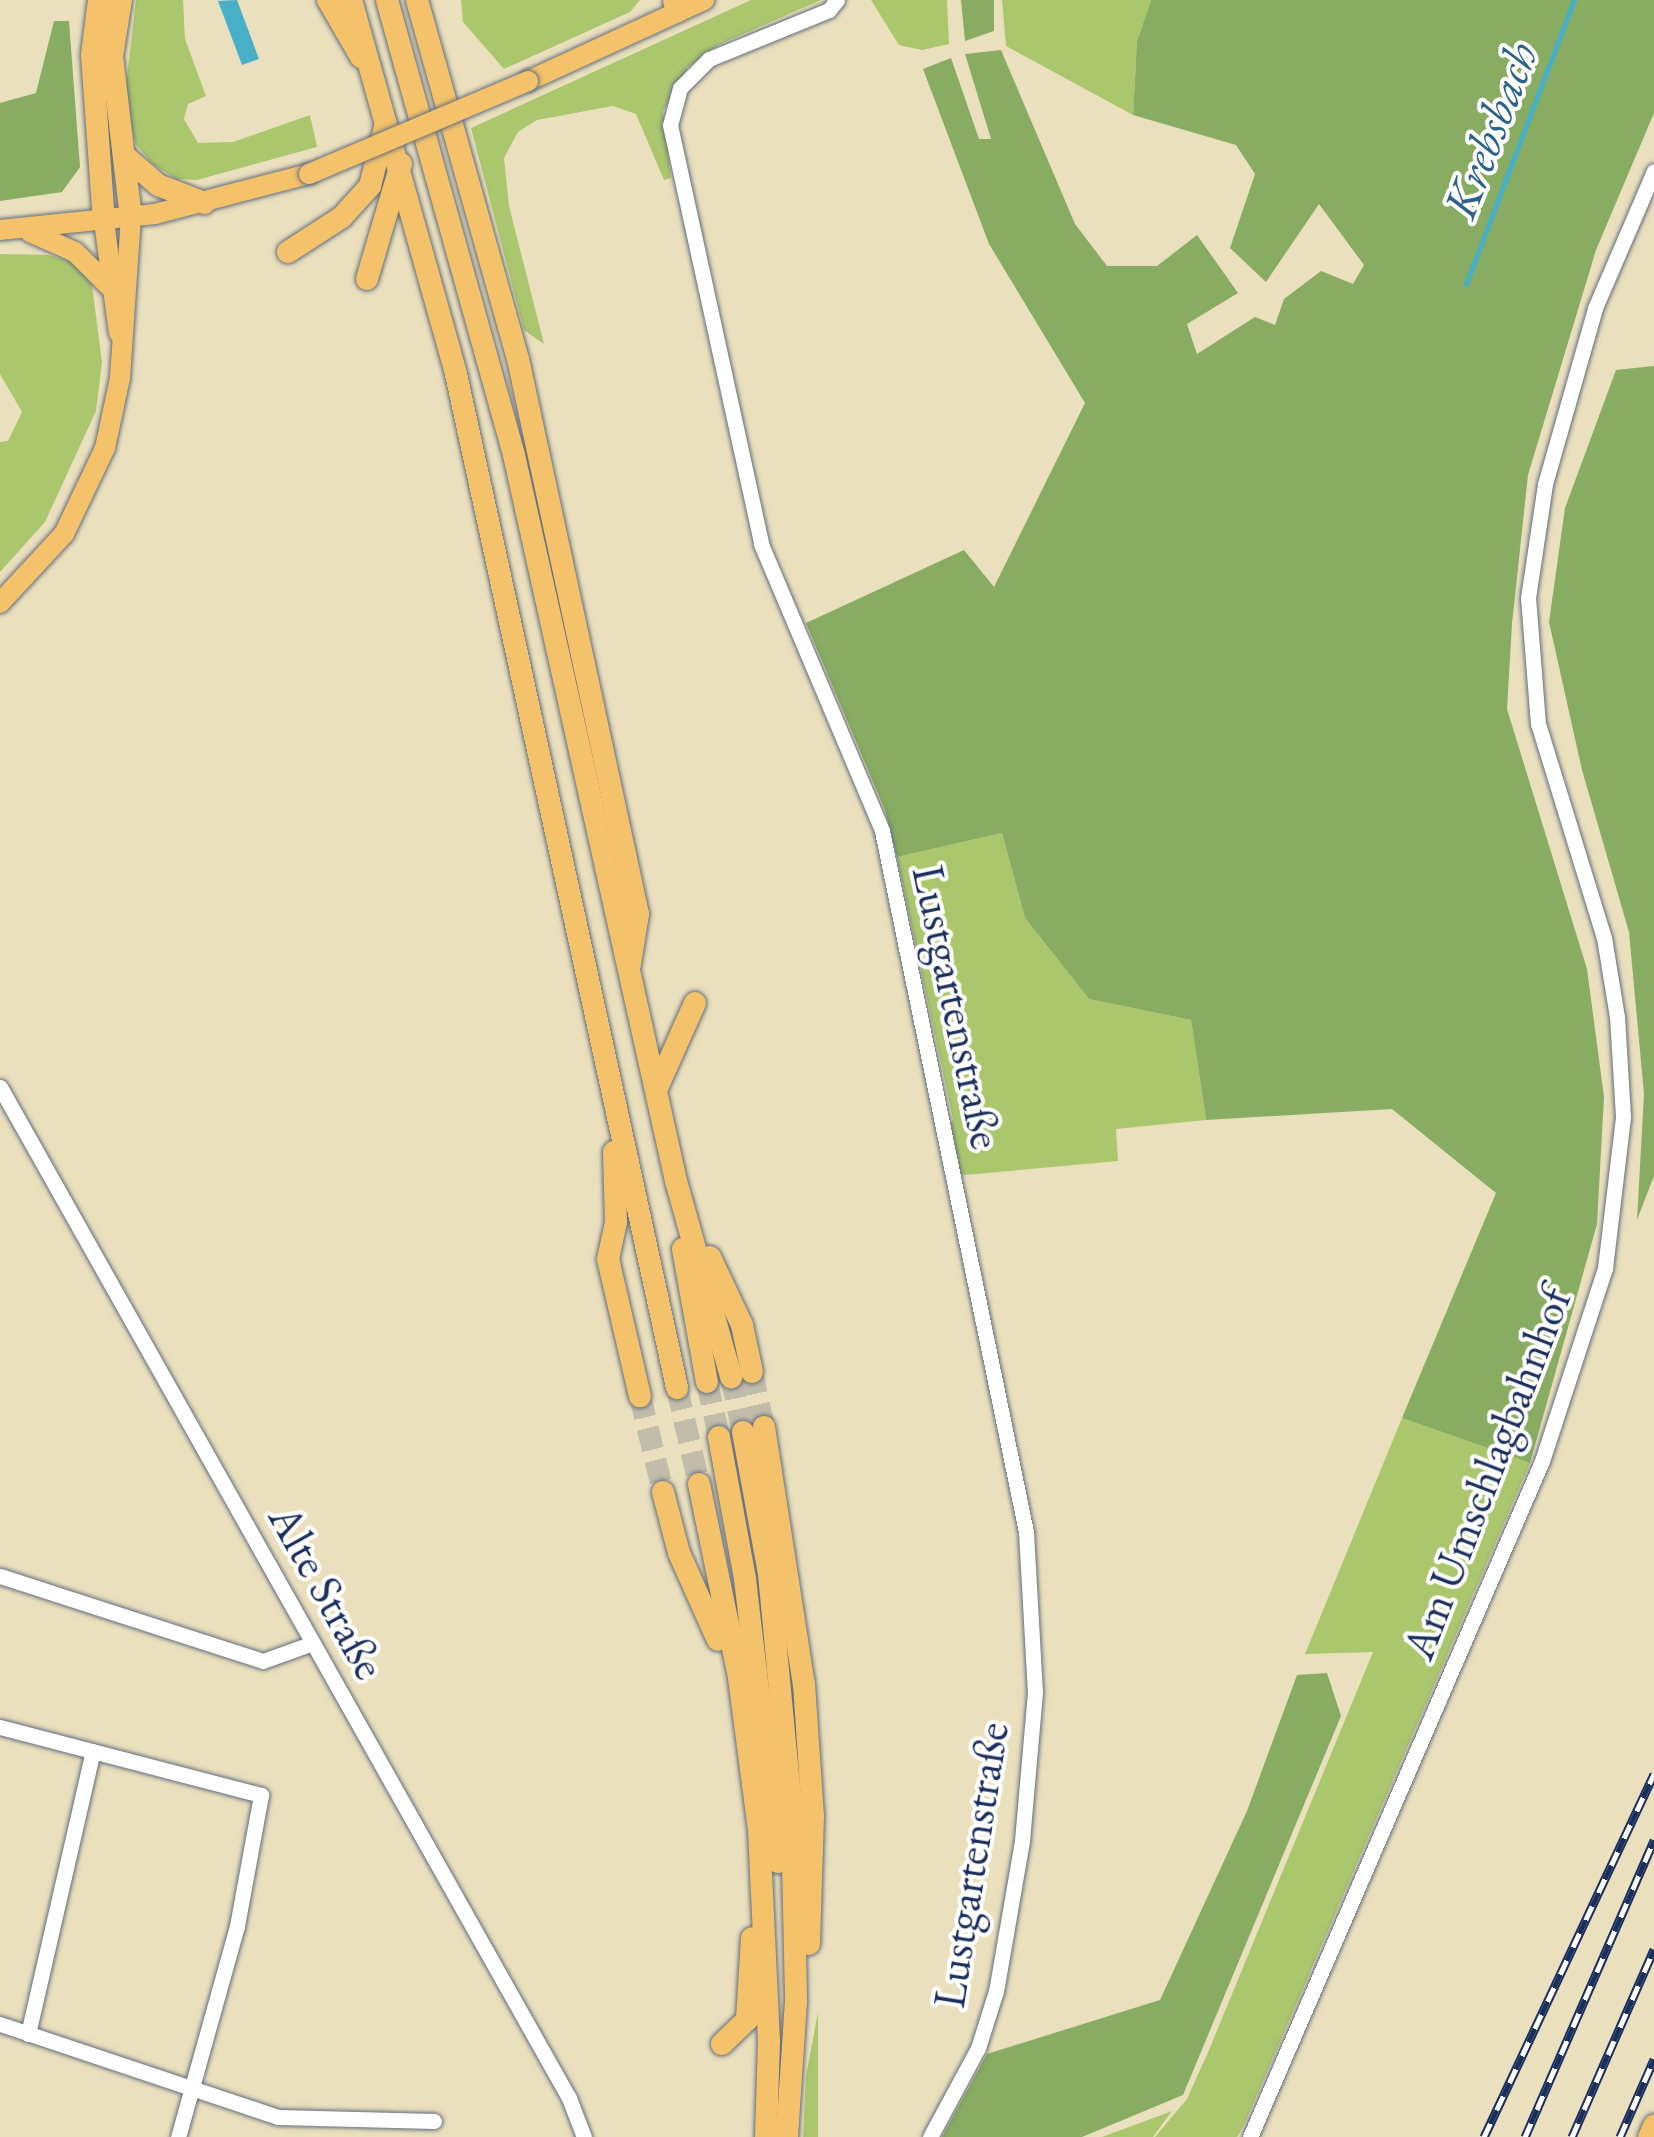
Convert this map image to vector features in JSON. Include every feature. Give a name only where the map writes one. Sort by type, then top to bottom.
[{"type":"highway","points":[[100,0],[92,55],[104,221]]},
{"type":"highway","points":[[121,0],[112,56],[131,218]]},
{"type":"highway","points":[[328,0],[374,74]]},
{"type":"highway","points":[[352,0],[401,164],[456,374],[677,1388]]},
{"type":"highway","points":[[387,0],[514,455],[676,1181],[730,1377]]},
{"type":"highway","points":[[417,0],[443,80],[518,359],[638,914],[630,968]]},
{"type":"highway","points":[[433,0],[443,80]]},
{"type":"highway","points":[[288,252],[342,217],[370,186],[387,114]]},
{"type":"highway","points":[[126,158],[158,185],[205,203]]},
{"type":"highway","points":[[367,279],[401,164]]},
{"type":"highway","points":[[656,1092],[694,1003]]},
{"type":"highway","points":[[610,1079],[617,1190],[608,1260],[640,1396]]},
{"type":"highway","points":[[742,1432],[768,1574],[792,1819],[796,2001],[787,2137]]},
{"type":"highway","points":[[699,1484],[739,1678],[762,1861],[766,2137]]},
{"type":"highway","points":[[663,1492],[680,1554],[739,1678]]},
{"type":"highway","points":[[722,2044],[740,2034],[750,2010],[752,1898],[762,1861]]},
{"type":"main road","points":[[0,230],[166,212],[309,174],[528,81],[676,6],[704,0]]},
{"type":"main road","points":[[131,258],[147,229],[166,212]]},
{"type":"main road","points":[[0,603],[64,534],[95,474],[117,403],[131,258],[131,218]]},
{"type":"main road","points":[[104,221],[121,346]]},
{"type":"main road","points":[[24,230],[75,252],[110,286]]},
{"type":"main road","points":[[1648,2137],[1654,2124]]},
{"type":"street","name":"Lustgartenstraße","points":[[838,0],[829,10],[709,59],[680,88],[670,124],[762,544],[882,831],[1026,1532],[1034,1692],[1022,1840],[996,1992],[978,2048],[930,2137]]},
{"type":"street","name":"Am Umschlagbahnhof","points":[[1250,2137],[1542,1461],[1608,1255],[1623,1116],[1618,1018],[1601,926],[1538,724],[1528,598],[1545,484],[1595,308],[1654,171]]},
{"type":"street","name":"Alte Straße","points":[[0,1087],[569,2098],[584,2137]]},
{"type":"street","points":[[0,1576],[263,1662],[312,1643]]},
{"type":"street","points":[[0,1727],[260,1795],[237,1926],[178,2137]]},
{"type":"street","points":[[28,2034],[93,1751]]},
{"type":"street","points":[[0,2024],[278,2117],[434,2121]]},
{"type":"green space","points":[[136,0],[183,0],[185,39],[206,96],[188,104],[184,119],[198,143],[233,142],[310,115],[317,147],[197,180],[176,179],[154,165],[136,145],[125,94]]},
{"type":"green space","points":[[461,0],[640,0],[630,12],[504,69],[463,22]]},
{"type":"green space","points":[[751,0],[821,0],[718,45],[688,67],[663,111],[671,178],[664,180],[636,114],[613,106],[537,120],[518,132],[504,158],[509,206],[544,344],[524,330],[471,128]]},
{"type":"green space","points":[[871,0],[947,0],[949,44],[922,50],[899,45]]},
{"type":"green space","points":[[961,0],[994,0],[994,31],[965,41]]},
{"type":"green space","points":[[1002,0],[1151,0],[1137,41],[1133,115],[1006,46]]},
{"type":"green space","points":[[1151,0],[1654,0],[1654,113],[1596,250],[1528,475],[1512,624],[1507,709],[1587,969],[1604,1097],[1597,1224],[1530,1463],[1402,1418],[1496,1193],[1392,1109],[1206,1120],[1191,1020],[1089,999],[1025,918],[1002,833],[897,857],[885,810],[806,623],[964,550],[994,587],[1085,403],[989,244],[923,69],[951,58],[979,139],[991,139],[965,54],[1001,50],[1075,224],[1107,266],[1157,266],[1197,235],[1238,293],[1187,324],[1197,354],[1255,317],[1275,325],[1284,299],[1321,271],[1353,284],[1364,265],[1319,204],[1266,282],[1230,248],[1255,174],[1236,145],[1133,115],[1137,41]]},
{"type":"green space","points":[[54,21],[69,21],[80,167],[62,192],[0,201],[0,103],[36,93]]},
{"type":"green space","points":[[0,254],[49,255],[76,264],[92,285],[102,362],[96,411],[45,522],[0,572],[0,442],[8,441],[22,412],[0,374]]},
{"type":"green space","points":[[1654,366],[1654,1176],[1637,1220],[1644,1094],[1629,932],[1582,770],[1549,622],[1565,508],[1616,370]]},
{"type":"green space","points":[[1002,833],[1025,918],[1089,999],[1191,1020],[1206,1120],[1116,1129],[1118,1161],[954,1176],[946,1134],[953,1119],[897,857]]},
{"type":"green space","points":[[1402,1418],[1530,1463],[1244,2125],[1237,2137],[1155,2137],[1187,2099],[1373,1652],[1305,1654]]},
{"type":"green space","points":[[1327,1673],[1341,1716],[1183,2095],[1082,2137],[942,2137],[987,2054],[1160,2000],[1247,1811],[1297,1675]]},
{"type":"green space","points":[[818,2012],[818,2137],[803,2137],[806,2076]]},
{"type":"green space","points":[[1172,2111],[1153,2137],[1102,2137]]},
{"type":"water","points":[[237,0],[259,59],[242,65],[218,1]]},
{"type":"waterway","name":"Krebsbach","points":[[1466,284],[1574,0]]},
{"type":"tunnel","points":[[752,1372],[764,1427]]},
{"type":"tunnel","points":[[731,1377],[743,1432]]},
{"type":"tunnel","points":[[707,1382],[719,1437]]},
{"type":"tunnel","points":[[677,1388],[699,1484]]},
{"type":"tunnel","points":[[640,1396],[663,1492]]},
{"type":"railway","points":[[1484,2137],[1654,1774]]},
{"type":"railway","points":[[1525,2137],[1654,1840]]},
{"type":"railway","points":[[1572,2137],[1654,1949]]},
{"type":"railway","points":[[1620,2137],[1654,2059]]}]
